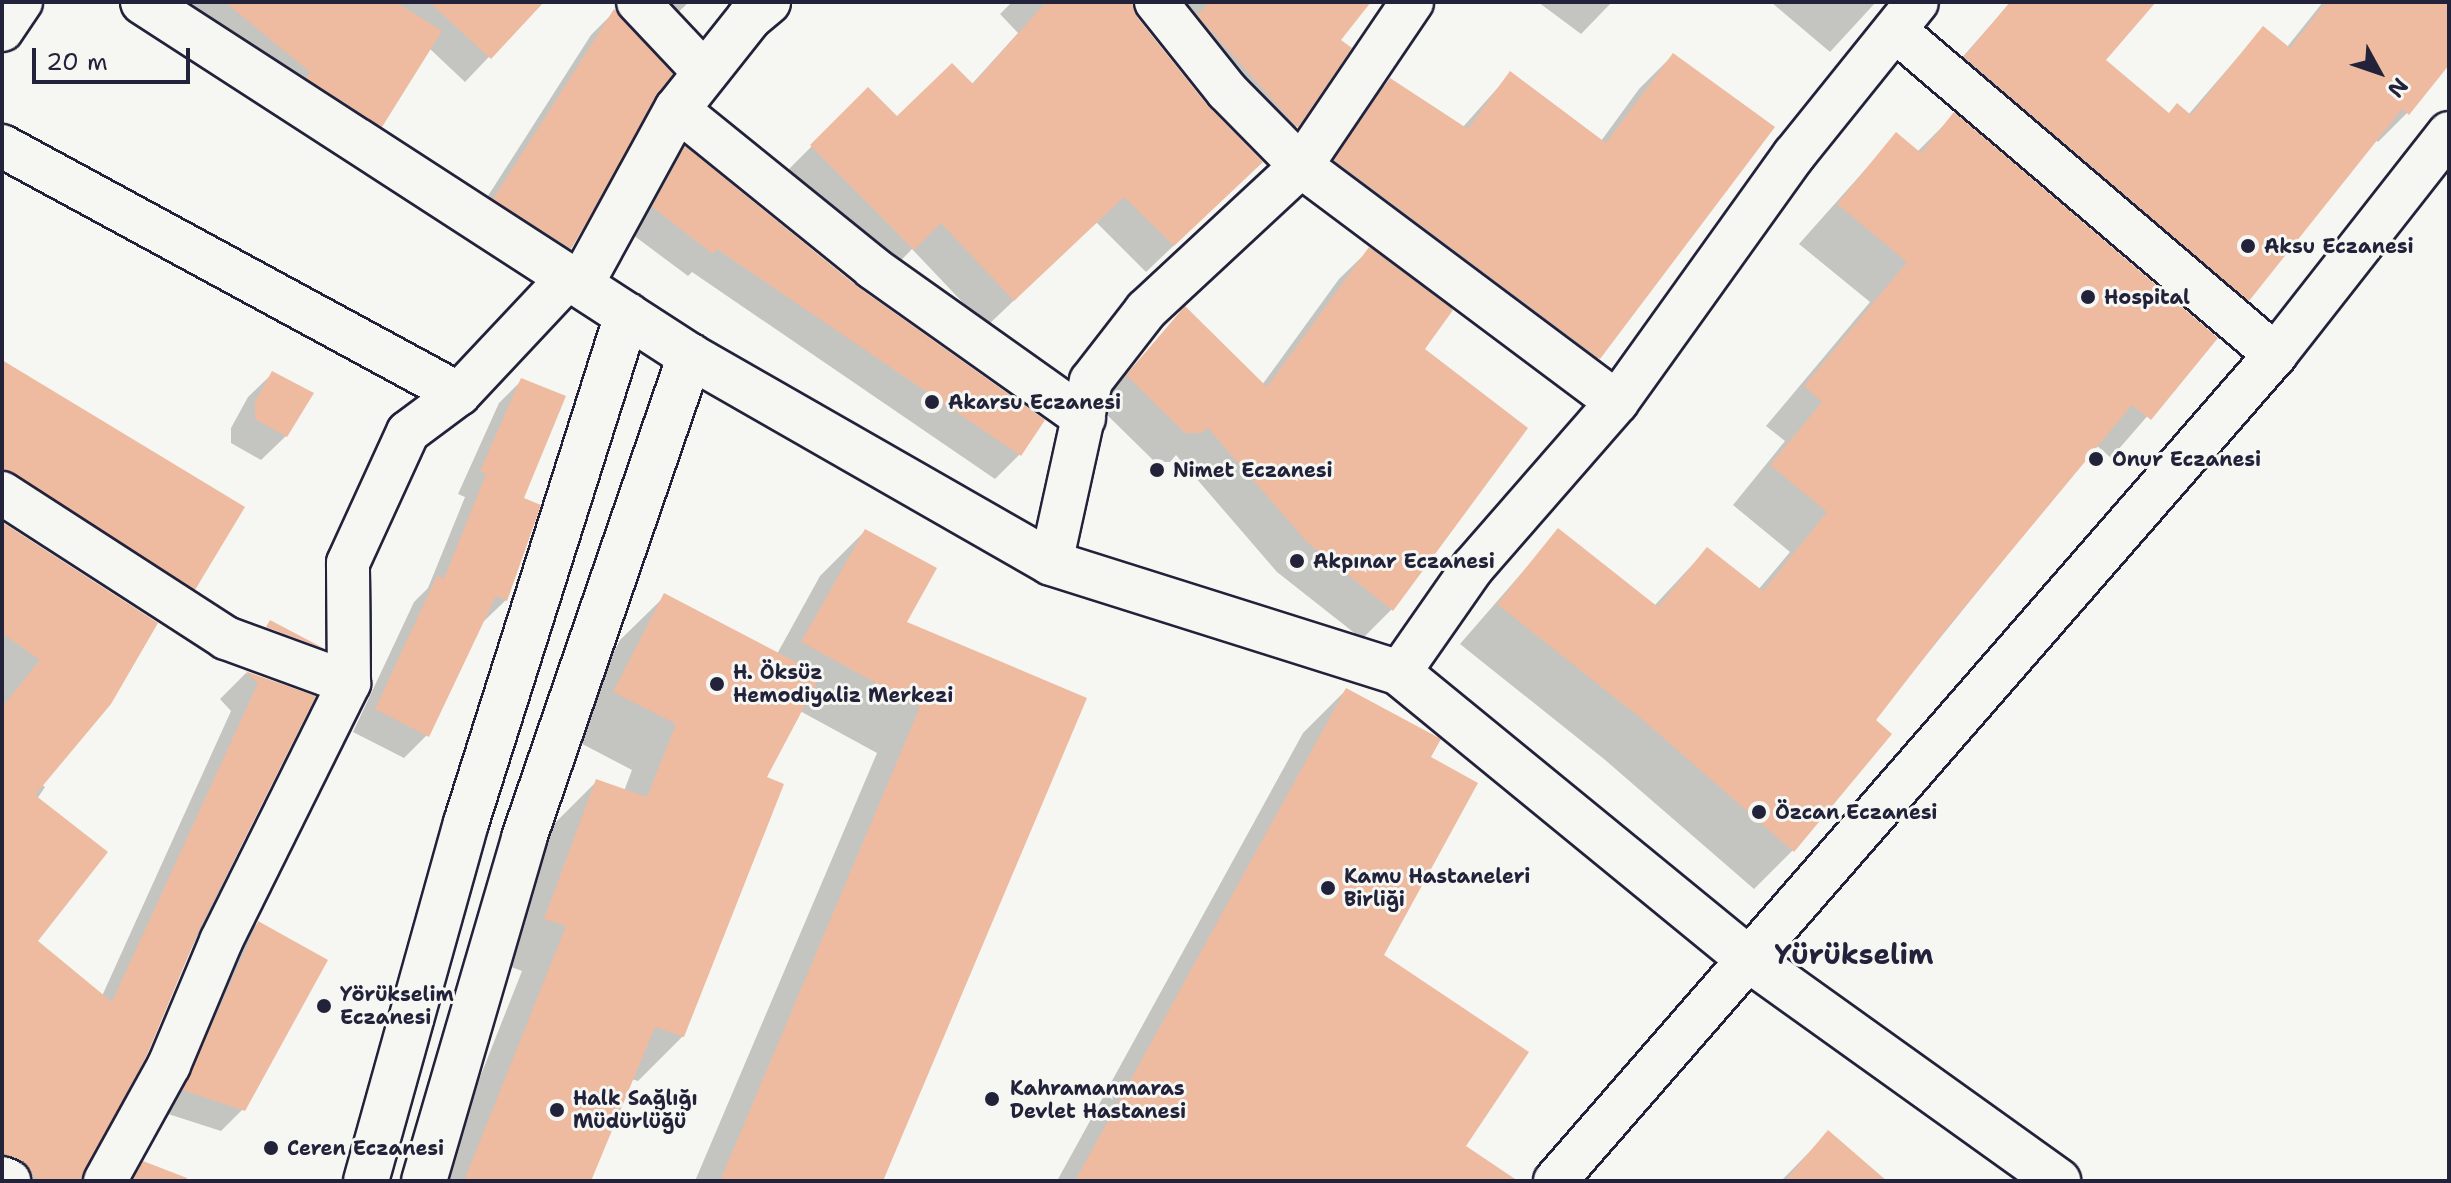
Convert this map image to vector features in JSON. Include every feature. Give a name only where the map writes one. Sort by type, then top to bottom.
[{"type":"street","points":[[2,30],[21,2]]},
{"type":"street","points":[[143,2],[690,356],[1051,563],[1399,673],[1751,961],[2058,1181]]},
{"type":"street","points":[[638,2],[705,73]]},
{"type":"street","points":[[105,1181],[169,1065],[221,941],[349,683],[348,563],[408,432],[459,394],[576,280],[677,109],[768,2]]},
{"type":"street","points":[[1051,563],[1091,381],[1146,310],[1301,166],[1412,2]]},
{"type":"street","points":[[1168,6],[1227,91],[1301,166],[1617,402]]},
{"type":"street","points":[[1399,673],[1473,567],[1617,402],[1794,155],[1907,16],[2275,355]]},
{"type":"street","points":[[677,109],[873,268],[1084,418]]},
{"type":"street","points":[[1555,1181],[1751,961],[2275,355],[2449,133]]},
{"type":"street","points":[[2,146],[459,394]]},
{"type":"street","points":[[366,1181],[466,823],[627,315]]},
{"type":"street","points":[[424,1181],[524,838],[690,356]]},
{"type":"street","points":[[2,493],[226,638],[349,683]]},
{"type":"street","points":[[2,1178],[9,1181]]},
{"type":"building","points":[[225,2],[396,2],[442,31],[382,127],[306,78],[310,72]]},
{"type":"building","points":[[429,2],[544,2],[491,59]]},
{"type":"building","points":[[1046,2],[1133,2],[1137,17],[1208,106],[1263,162],[1174,246],[1124,197],[1014,301],[941,223],[914,250],[810,145],[868,87],[897,116],[952,63],[973,84]]},
{"type":"building","points":[[1210,2],[1371,2],[1341,40],[1352,48],[1298,128],[1197,15]]},
{"type":"building","points":[[2010,2],[2156,2],[2106,60],[2169,113],[2177,103],[2191,115],[2263,26],[2290,48],[2326,2],[2449,2],[2449,65],[2409,115],[2402,109],[2249,301],[1964,57]]},
{"type":"building","points":[[614,9],[673,74],[571,249],[493,199]]},
{"type":"building","points":[[1673,53],[1775,127],[1600,359],[1334,160],[1390,78],[1468,129],[1510,71],[1606,143]]},
{"type":"building","points":[[1954,112],[2218,338],[2151,420],[2132,405],[1948,627],[1876,720],[1892,734],[1794,852],[1643,720],[1497,604],[1558,528],[1658,607],[1707,547],[1763,591],[1827,512],[1770,465],[1822,402],[1804,386],[1907,262],[1837,204],[1896,132],[1921,153]]},
{"type":"building","points":[[685,146],[858,287],[1045,420],[1021,456],[717,249],[713,254],[652,207]]},
{"type":"building","points":[[1369,247],[1453,310],[1425,349],[1528,428],[1393,611],[1307,542],[1207,427],[1202,433],[1185,433],[1126,375],[1185,306],[1267,387]]},
{"type":"building","points":[[2,360],[245,507],[195,590],[2,469]]},
{"type":"building","points":[[272,371],[314,393],[287,437],[255,419],[255,402]]},
{"type":"building","points":[[521,378],[566,396],[524,498],[541,505],[507,601],[496,596],[429,737],[375,709],[437,576],[444,579],[486,474],[480,471]]},
{"type":"building","points":[[2,522],[158,623],[111,704],[35,795],[108,852],[38,941],[112,1002],[258,683],[245,671],[316,696],[199,930],[147,1055],[81,1181],[39,1181],[19,1159],[2,1154],[2,707],[40,660],[2,633]]},
{"type":"building","points":[[865,529],[937,568],[907,622],[1087,698],[883,1181],[720,1181],[920,707],[801,642]]},
{"type":"building","points":[[664,593],[821,675],[767,777],[784,784],[684,1037],[655,1027],[591,1181],[464,1181],[566,926],[544,919],[596,779],[647,797],[676,724],[613,692]]},
{"type":"building","points":[[270,620],[325,649],[266,627]]},
{"type":"building","name":"Kamu Hastaneleri Birliği","points":[[1346,688],[1441,739],[1431,757],[1478,783],[1384,955],[1529,1052],[1466,1146],[1518,1181],[1075,1181]]},
{"type":"building","points":[[258,921],[328,960],[245,1111],[183,1090]]},
{"type":"building","points":[[1828,1130],[1887,1181],[1785,1181]]},
{"type":"building","points":[[143,1161],[187,1178],[186,1181],[132,1181]]},
{"type":"place","name":"Aksu Eczanesi","points":[[2248,246]]},
{"type":"place","name":"Hospital","points":[[2088,297]]},
{"type":"place","name":"Akarsu Eczanesi","points":[[932,402]]},
{"type":"place","name":"Onur Eczanesi","points":[[2096,459]]},
{"type":"place","name":"Nimet Eczanesi","points":[[1157,470]]},
{"type":"place","name":"Akpınar Eczanesi","points":[[1297,561]]},
{"type":"place","name":"H. Öksüz Hemodiyaliz Merkezi","points":[[717,684]]},
{"type":"place","name":"Özcan Eczanesi","points":[[1759,812]]},
{"type":"place","name":"Kamu Hastaneleri Birliği","points":[[1328,888]]},
{"type":"place","name":"Yörükselim Eczanesi","points":[[324,1006]]},
{"type":"place","name":"Kahramanmaras Devlet Hastanesi","points":[[992,1099]]},
{"type":"place","name":"Halk Sağlığı Müdürlüğü","points":[[557,1110]]},
{"type":"place","name":"Ceren Eczanesi","points":[[271,1148]]},
{"type":"district","name":"Yürükselim","points":[[1854,954]]}]
